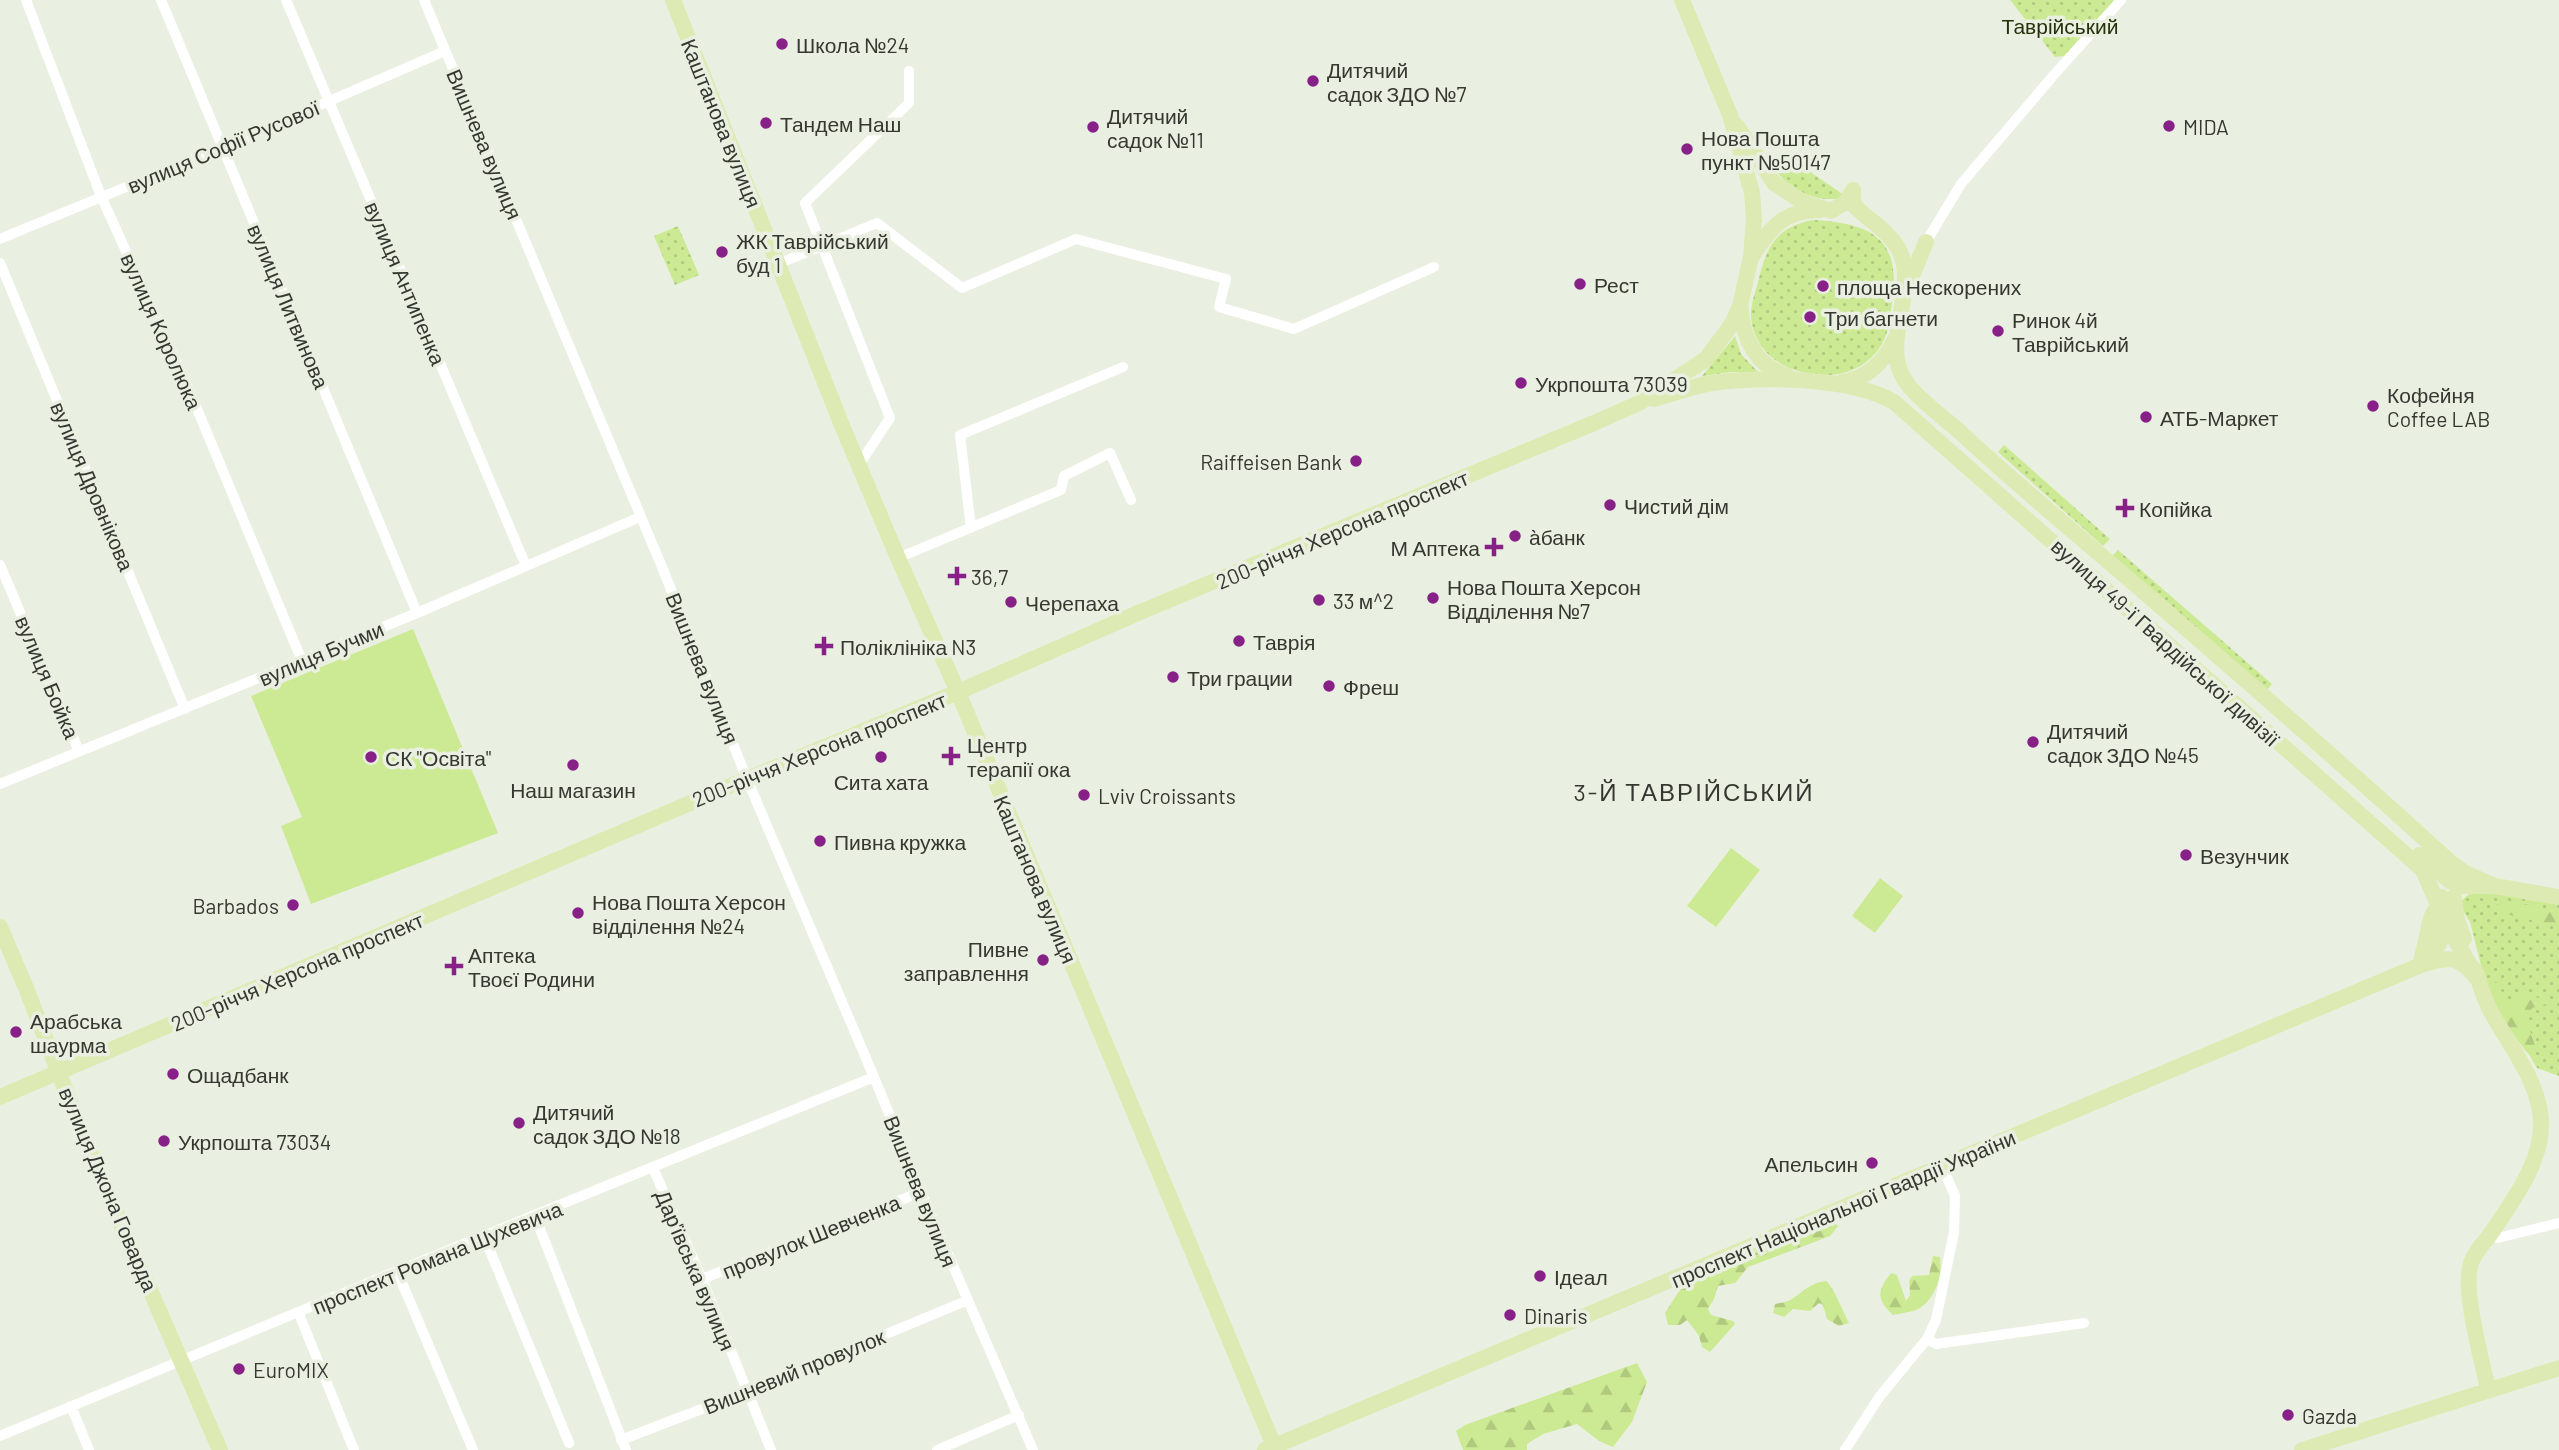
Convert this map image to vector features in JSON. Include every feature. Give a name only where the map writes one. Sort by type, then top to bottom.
[{"type":"street","name":"вулиця Королюка","points":[[26,0],[101,196],[190,392],[302,660]]},
{"type":"street","name":"вулиця Литвинова","points":[[160,0],[417,613]]},
{"type":"street","name":"вулиця Антипенка","points":[[286,0],[526,566]]},
{"type":"street","name":"Вишнева вулиця","points":[[424,0],[966,1301],[1033,1450]]},
{"type":"street","name":"Каштанова вулиця","points":[[673,0],[859,465],[958,692],[1270,1448]]},
{"type":"street","points":[[1682,0],[1730,116],[1752,192],[1754,219],[1751,257],[1741,306],[1742,325],[1749,345],[1762,362],[1780,374],[1803,382]]},
{"type":"street","points":[[1904,293],[1926,242],[1961,184],[2121,0]]},
{"type":"street","name":"вулиця Софії Русової","points":[[0,239],[445,51]]},
{"type":"street","points":[[859,465],[890,418],[805,203],[909,103],[909,71]]},
{"type":"street","points":[[1730,116],[1774,184],[1803,202],[1865,218]]},
{"type":"street","points":[[1751,257],[1769,231],[1786,217],[1805,210],[1831,211],[1846,202],[1853,190],[1853,204],[1865,218],[1884,230],[1897,247],[1904,264],[1904,293],[1896,338],[1898,365],[1909,386],[2007,475],[2009,489],[2075,548],[2077,563],[2096,566],[2157,621],[2183,626]]},
{"type":"street","points":[[778,264],[877,223],[962,288],[1076,239],[1226,279],[1219,307],[1294,329],[1434,267]]},
{"type":"street","points":[[1897,247],[1913,253],[1926,242]]},
{"type":"street","name":"вулиця Дровнікова","points":[[0,263],[185,709]]},
{"type":"street","points":[[1639,402],[1706,359],[1732,324],[1741,306]]},
{"type":"street","points":[[1639,402],[1710,384],[1746,380],[1829,384],[1853,381],[1872,370],[1888,354],[1896,338]]},
{"type":"street","points":[[971,528],[960,435],[1122,368]]},
{"type":"street","name":"вулиця 49-ї Гвардійської дивізії","points":[[1829,384],[1861,388],[1895,402],[2344,801],[2364,809],[2446,896]]},
{"type":"street","name":"200-річчя Херсона проспект","points":[[0,1097],[1639,402]]},
{"type":"street","points":[[898,558],[1061,490],[1064,476],[1111,453],[1131,500]]},
{"type":"street","name":"вулиця 49-ї Гвардійської дивізії","points":[[2007,475],[2450,862]]},
{"type":"street","name":"вулиця Бучми","points":[[0,784],[417,613],[640,517]]},
{"type":"street","name":"вулиця Бойка","points":[[0,565],[79,751]]},
{"type":"street","points":[[2421,965],[2439,944],[2450,862],[2465,873],[2497,887],[2559,897]]},
{"type":"street","points":[[2446,896],[2497,887]]},
{"type":"street","points":[[2446,896],[2458,920],[2488,1007],[2535,1094],[2541,1121],[2539,1146],[2532,1166],[2491,1234],[2476,1252],[2469,1271],[2471,1300],[2488,1390]]},
{"type":"street","points":[[2446,896],[2479,980]]},
{"type":"street","name":"вулиця Джона Говарда","points":[[0,928],[88,1146],[220,1450]]},
{"type":"street","name":"проспект Національної Гвардії України","points":[[1270,1448],[2421,965],[2441,958],[2457,960],[2468,967],[2479,980]]},
{"type":"street","name":"проспект Романа Шухевича","points":[[0,1436],[874,1077]]},
{"type":"street","points":[[1844,1450],[1881,1396],[1927,1339],[1941,1306],[1954,1232],[1955,1196],[1942,1166]]},
{"type":"street","name":"Дар'ївська вулиця","points":[[653,1168],[702,1279],[771,1450]]},
{"type":"street","name":"провулок Шевченка","points":[[702,1279],[921,1192]]},
{"type":"street","points":[[535,1216],[624,1445]]},
{"type":"street","points":[[2491,1234],[2498,1238],[2559,1223]]},
{"type":"street","points":[[484,1236],[569,1443]]},
{"type":"street","points":[[397,1271],[472,1450]]},
{"type":"street","name":"Вишневий провулок","points":[[624,1445],[966,1301]]},
{"type":"street","points":[[299,1314],[354,1450]]},
{"type":"street","points":[[1927,1339],[1936,1344],[2084,1323]]},
{"type":"street","points":[[2302,1450],[2559,1368]]},
{"type":"street","points":[[71,1406],[89,1450]]},
{"type":"street","points":[[937,1450],[1019,1415]]},
{"type":"green space","name":"Таврійський","points":[[2010,0],[2115,0],[2065,56],[2055,57]]},
{"type":"green space","points":[[1767,159],[1803,167],[1844,195],[1843,198],[1820,198],[1799,190],[1781,177]]},
{"type":"green space","points":[[1813,220],[1852,225],[1867,231],[1887,249],[1892,263],[1892,303],[1884,339],[1866,362],[1853,370],[1837,374],[1802,372],[1778,362],[1760,344],[1751,318],[1753,300],[1769,249],[1781,233],[1800,223]]},
{"type":"green space","points":[[678,226],[699,275],[675,285],[654,236]]},
{"type":"green space","points":[[1735,336],[1741,354],[1758,372],[1702,376]]},
{"type":"green space","points":[[2004,445],[2110,539],[2103,546],[1998,452]]},
{"type":"green space","points":[[2118,550],[2272,684],[2267,690],[2112,556]]},
{"type":"green space","name":"СК \"Освіта\"","points":[[413,629],[498,833],[311,904],[281,826],[302,817],[251,696]]},
{"type":"green space","points":[[1731,848],[1760,870],[1716,927],[1687,906]]},
{"type":"green space","points":[[1880,878],[1903,896],[1875,933],[1852,916]]},
{"type":"green space","points":[[2481,891],[2559,905],[2559,1076],[2537,1068],[2485,981],[2470,922],[2460,906],[2468,895]]},
{"type":"green space","points":[[2504,900],[2559,911],[2559,927],[2502,913],[2496,905]]},
{"type":"green space","points":[[2485,981],[2497,983],[2511,1007],[2521,994],[2549,1000],[2547,1004],[2532,1008],[2528,1024],[2536,1049],[2527,1053],[2496,1011]]},
{"type":"green space","points":[[1833,1221],[1838,1226],[1830,1236],[1748,1267],[1735,1283],[1718,1286],[1708,1309],[1711,1315],[1733,1321],[1735,1324],[1710,1352],[1702,1347],[1699,1336],[1687,1320],[1680,1325],[1668,1325],[1665,1313],[1685,1282]]},
{"type":"green space","points":[[1933,1256],[1940,1257],[1940,1271],[1930,1298],[1917,1309],[1893,1315],[1880,1295],[1886,1279],[1891,1273],[1897,1275],[1906,1301],[1910,1295],[1909,1281],[1912,1276],[1929,1275]]},
{"type":"green space","points":[[1826,1281],[1849,1323],[1839,1326],[1827,1319],[1823,1305],[1819,1303],[1810,1311],[1793,1309],[1784,1317],[1773,1313],[1775,1304],[1790,1300],[1811,1285]]},
{"type":"green space","points":[[1637,1363],[1647,1382],[1632,1422],[1613,1447],[1599,1441],[1577,1424],[1543,1434],[1527,1444],[1527,1450],[1463,1450],[1456,1431],[1465,1425]]},
{"type":"place","name":"Школа №24","points":[[782,44]]},
{"type":"place","name":"Дитячий садок ЗДО №7","points":[[1313,81]]},
{"type":"place","name":"Тандем Наш","points":[[766,123]]},
{"type":"place","name":"MIDA","points":[[2169,126]]},
{"type":"place","name":"Дитячий садок №11","points":[[1093,127]]},
{"type":"place","name":"Нова Пошта пункт №50147","points":[[1687,149]]},
{"type":"place","name":"ЖК Таврійський буд 1","points":[[722,252]]},
{"type":"place","name":"Рест","points":[[1580,284]]},
{"type":"place","name":"площа Нескорених","points":[[1823,286]]},
{"type":"place","name":"Три багнети","points":[[1810,317]]},
{"type":"place","name":"Ринок 4й Таврійський","points":[[1998,331]]},
{"type":"place","name":"Укрпошта 73039","points":[[1521,383]]},
{"type":"place","name":"Кофейня Coffee LAB","points":[[2373,406]]},
{"type":"place","name":"АТБ-Маркет","points":[[2146,417]]},
{"type":"place","name":"Raiffeisen Bank","points":[[1356,461]]},
{"type":"place","name":"Чистий дім","points":[[1610,505]]},
{"type":"place","name":"Копійка","points":[[2125,508]]},
{"type":"place","name":"а̀банк","points":[[1515,536]]},
{"type":"place","name":"М Аптека","points":[[1494,547]]},
{"type":"place","name":"36,7","points":[[957,576]]},
{"type":"place","name":"Нова Пошта Херсон Відділення №7","points":[[1433,598]]},
{"type":"place","name":"33 м^2","points":[[1319,600]]},
{"type":"place","name":"Черепаха","points":[[1011,602]]},
{"type":"place","name":"Таврія","points":[[1239,641]]},
{"type":"place","name":"Поліклініка N3","points":[[824,646]]},
{"type":"place","name":"Три грации","points":[[1173,677]]},
{"type":"place","name":"Фреш","points":[[1329,686]]},
{"type":"place","name":"Дитячий садок ЗДО №45","points":[[2033,742]]},
{"type":"place","name":"Центр терапії ока","points":[[951,756]]},
{"type":"place","name":"СК \"Освіта\"","points":[[371,757]]},
{"type":"place","name":"Сита хата","points":[[881,757]]},
{"type":"place","name":"Наш магазин","points":[[573,765]]},
{"type":"place","name":"Lviv Croissants","points":[[1084,795]]},
{"type":"place","name":"Пивна кружка","points":[[820,841]]},
{"type":"place","name":"Везунчик","points":[[2186,855]]},
{"type":"place","name":"Barbados","points":[[293,905]]},
{"type":"place","name":"Нова Пошта Херсон відділення №24","points":[[578,913]]},
{"type":"place","name":"Пивне заправлення","points":[[1043,960]]},
{"type":"place","name":"Аптека Твоєї Родини","points":[[454,966]]},
{"type":"place","name":"Арабська шаурма","points":[[16,1032]]},
{"type":"place","name":"Ощадбанк","points":[[173,1074]]},
{"type":"place","name":"Дитячий садок ЗДО №18","points":[[519,1123]]},
{"type":"place","name":"Укрпошта 73034","points":[[164,1141]]},
{"type":"place","name":"Апельсин","points":[[1872,1163]]},
{"type":"place","name":"Ідеал","points":[[1540,1276]]},
{"type":"place","name":"Dinaris","points":[[1510,1315]]},
{"type":"place","name":"EuroMIX","points":[[239,1369]]},
{"type":"place","name":"Gazda","points":[[2288,1415]]},
{"type":"district","name":"3-Й ТАВРІЙСЬКИЙ","points":[[1694,791]]}]
